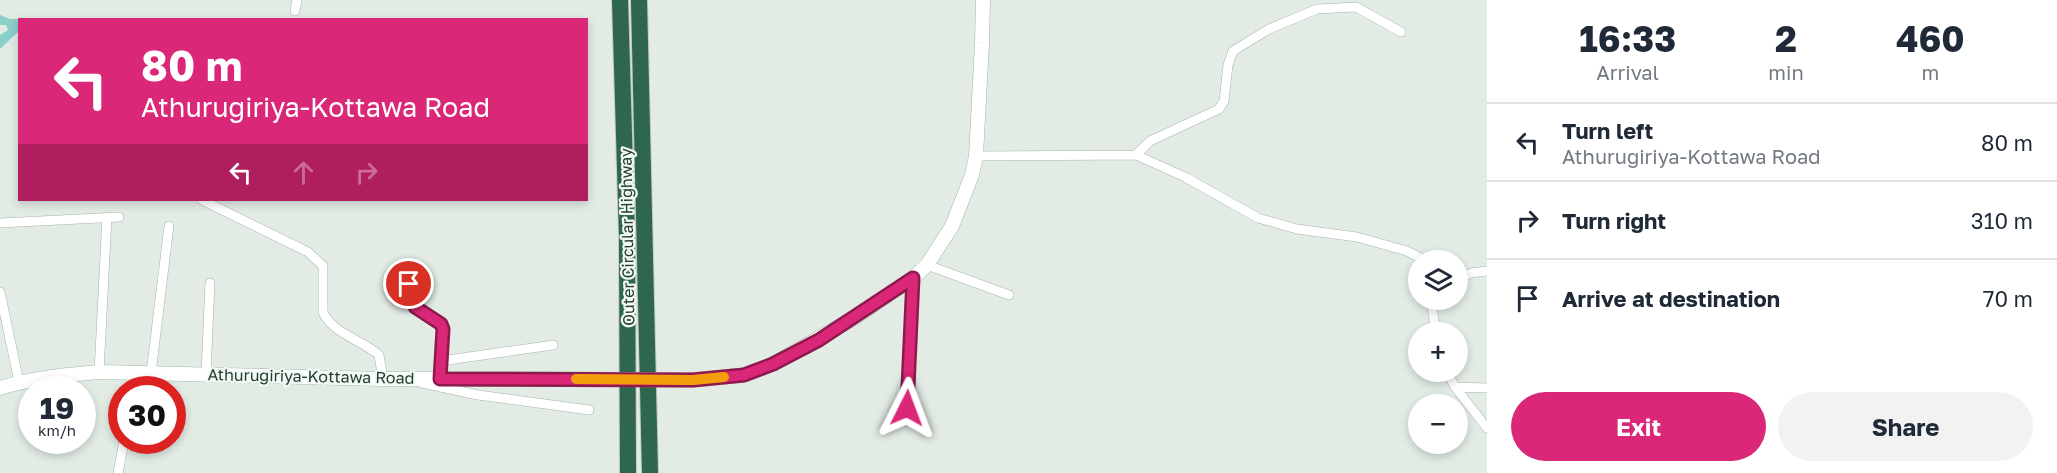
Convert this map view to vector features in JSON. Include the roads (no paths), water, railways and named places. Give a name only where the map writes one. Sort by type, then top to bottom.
[{"type":"highway","name":"Outer Circular Highway","points":[[620,0],[627,236],[628,473]]},
{"type":"highway","name":"Outer Circular Highway","points":[[639,0],[650,473]]},
{"type":"main road","name":"Athurugiriya-Kottawa Road","points":[[57,376],[99,372],[136,372],[383,379],[693,380],[744,375],[773,364],[854,318],[913,278],[927,265],[952,226],[972,175],[976,156],[983,0]]},
{"type":"main road","name":"Athurugiriya-Kottawa Road","points":[[0,388],[18,382]]},
{"type":"street","points":[[295,11],[297,0]]},
{"type":"street","points":[[1136,155],[1150,141],[1219,109],[1224,101],[1228,65],[1233,51],[1269,29],[1317,9],[1356,7],[1401,32]]},
{"type":"street","points":[[976,156],[1136,155],[1185,177],[1258,218],[1297,229],[1357,237],[1408,252]]},
{"type":"street","points":[[204,201],[308,252],[317,260],[323,266],[323,312],[326,319],[333,326],[379,355],[383,379]]},
{"type":"street","points":[[99,372],[107,217]]},
{"type":"street","points":[[0,224],[119,217]]},
{"type":"street","points":[[151,373],[169,226]]},
{"type":"street","points":[[927,265],[1009,295]]},
{"type":"street","points":[[1468,274],[1487,271]]},
{"type":"street","points":[[408,272],[412,303],[441,324],[443,334],[440,379]]},
{"type":"street","points":[[907,408],[913,278]]},
{"type":"street","points":[[207,373],[210,283]]},
{"type":"street","points":[[0,291],[18,377]]},
{"type":"street","points":[[441,361],[553,345]]},
{"type":"street","points":[[135,376],[136,372]]},
{"type":"street","points":[[405,379],[478,395],[589,410]]},
{"type":"street","points":[[1452,382],[1487,428]]},
{"type":"street","points":[[1455,387],[1487,388]]},
{"type":"street","points":[[118,473],[122,454]]},
{"type":"water","points":[[0,15],[18,19],[18,32],[0,49],[0,35],[8,30],[6,25],[0,25]]}]
